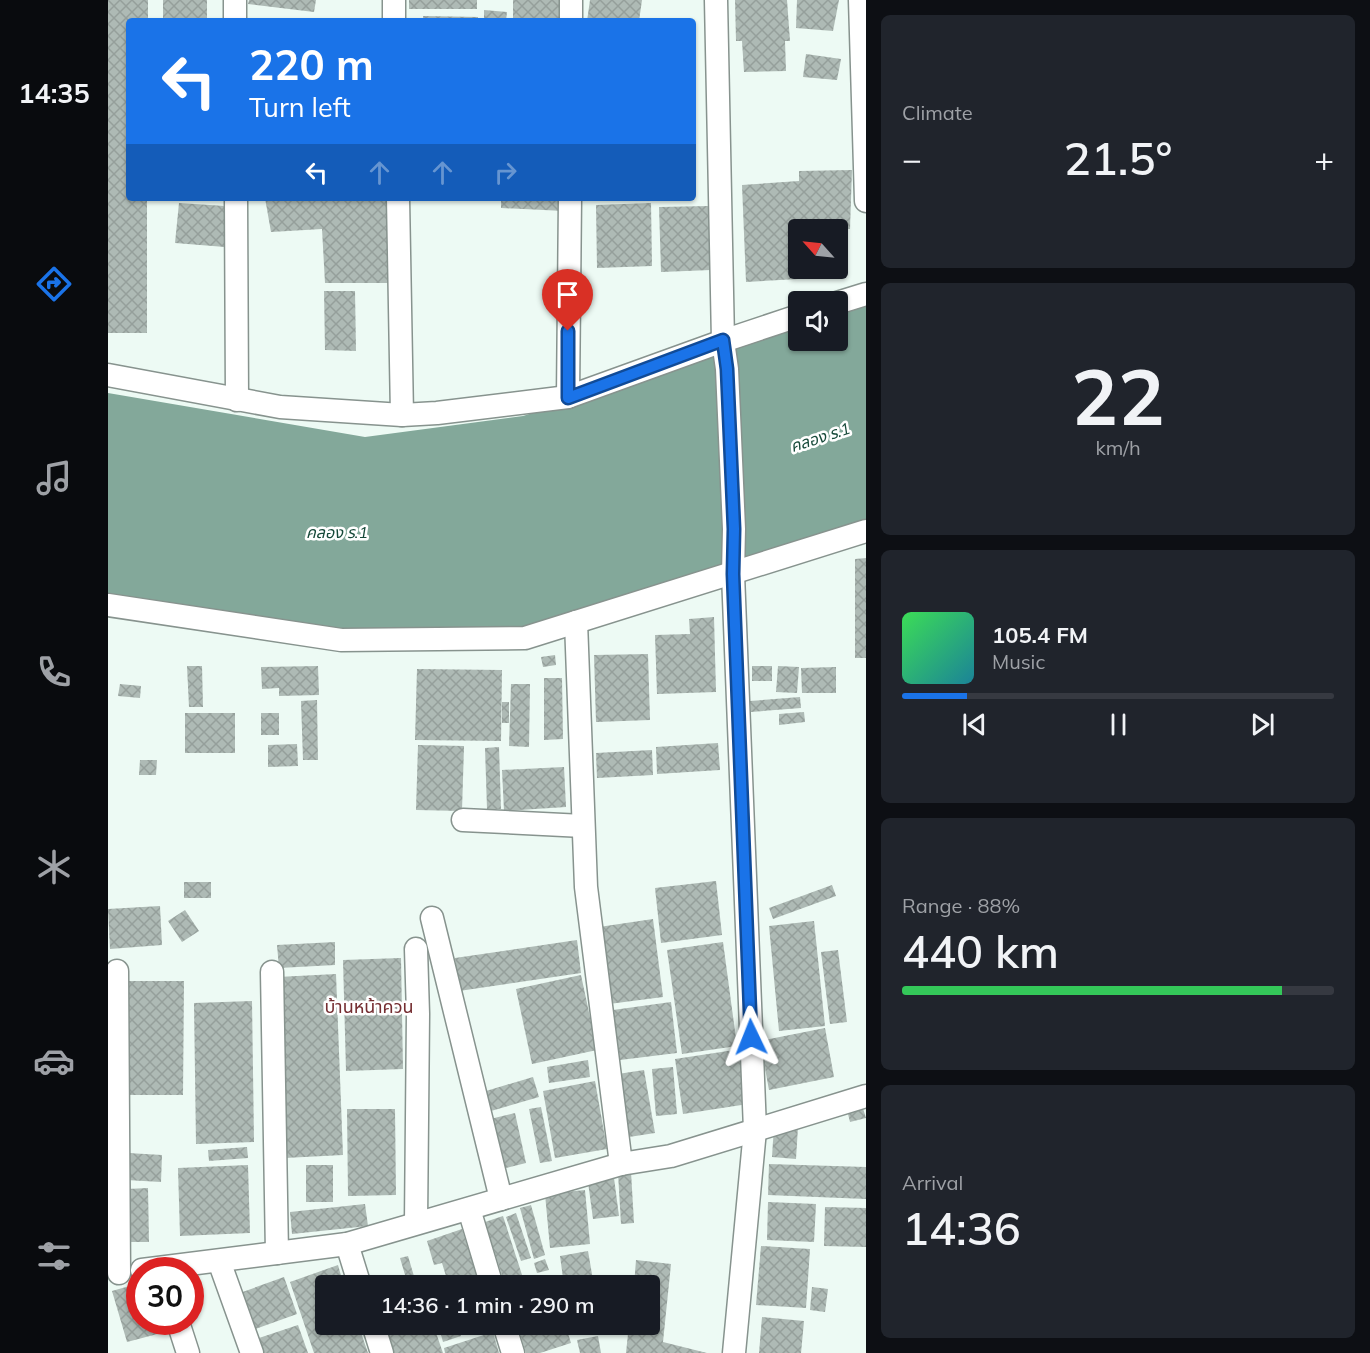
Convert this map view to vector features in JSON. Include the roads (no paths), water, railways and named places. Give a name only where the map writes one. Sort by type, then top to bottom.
[{"type":"street","points":[[235,0],[235,18]]},
{"type":"street","points":[[394,0],[394,18]]},
{"type":"street","points":[[571,0],[571,18]]},
{"type":"street","points":[[716,0],[723,340],[727,369],[734,529],[733,574],[755,1130],[734,1353]]},
{"type":"street","points":[[860,0],[866,201]]},
{"type":"street","points":[[236,201],[237,400]]},
{"type":"street","points":[[398,201],[402,415]]},
{"type":"street","points":[[568,398],[570,201]]},
{"type":"street","points":[[848,300],[866,294]]},
{"type":"street","points":[[108,375],[280,407],[402,415],[437,413],[568,398],[723,340],[788,319]]},
{"type":"street","points":[[108,605],[340,640],[525,638],[866,531]]},
{"type":"street","points":[[576,622],[586,887],[621,1164]]},
{"type":"street","points":[[463,820],[583,826]]},
{"type":"street","points":[[432,918],[501,1199]]},
{"type":"street","points":[[416,949],[418,1014],[416,1223]]},
{"type":"street","points":[[117,971],[138,1257]]},
{"type":"street","points":[[272,972],[277,1253]]},
{"type":"street","points":[[204,1263],[347,1244],[621,1164],[671,1156],[866,1096]]},
{"type":"street","points":[[469,1209],[489,1275]]},
{"type":"street","points":[[347,1244],[357,1275]]},
{"type":"street","points":[[219,1261],[252,1353]]},
{"type":"street","points":[[182,1335],[188,1353]]},
{"type":"street","points":[[376,1335],[382,1353]]},
{"type":"street","points":[[507,1335],[513,1353]]},
{"type":"water","name":"คลอง ร.1","points":[[866,306],[866,525],[534,628],[341,633],[108,596],[108,393],[365,437],[523,416],[788,331],[788,351],[848,351],[848,312]]},
{"type":"district","name":"บ้านหน้าควน","points":[[369,1007]]}]
